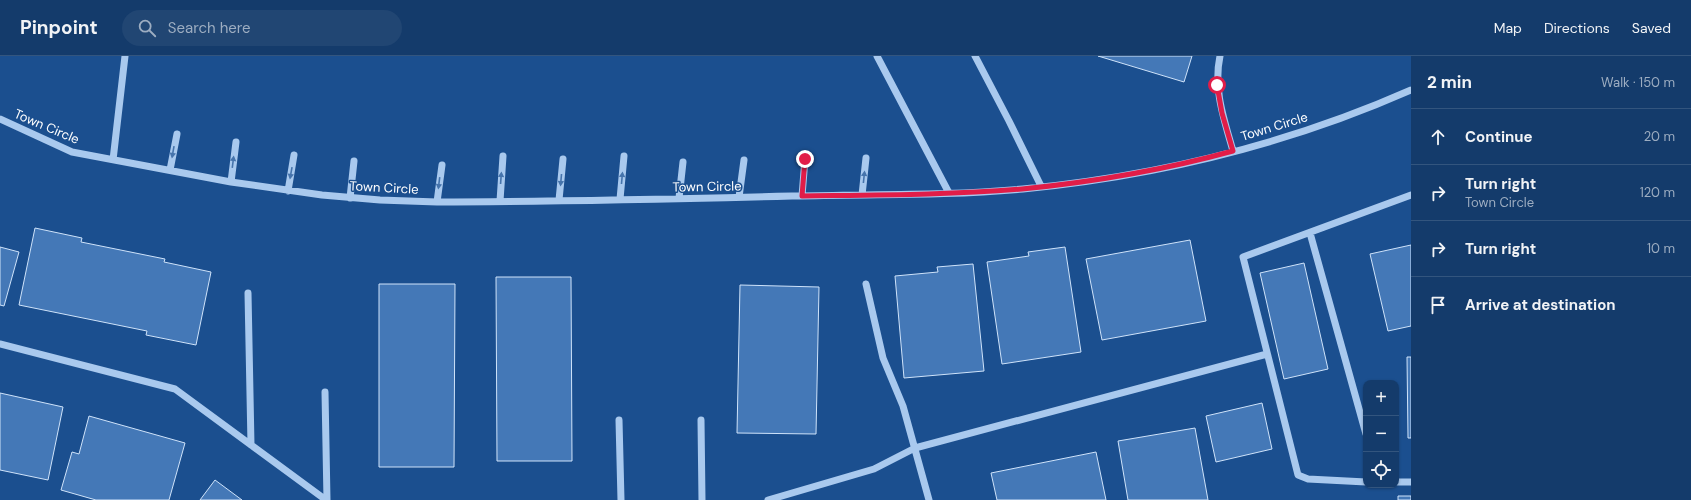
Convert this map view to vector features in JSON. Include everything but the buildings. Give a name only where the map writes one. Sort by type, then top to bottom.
[{"type":"street","points":[[113,160],[125,56]]},
{"type":"street","points":[[877,56],[949,193]]},
{"type":"street","points":[[975,56],[1041,186]]},
{"type":"street","points":[[1220,56],[1218,92],[1233,151]]},
{"type":"street","name":"Town Circle","points":[[0,119],[72,152],[231,182],[288,191],[350,198],[437,202],[862,195],[949,193],[1041,186],[1120,176],[1233,151],[1324,124],[1411,90]]},
{"type":"street","points":[[170,170],[176,134]]},
{"type":"street","points":[[231,182],[236,142]]},
{"type":"street","points":[[288,191],[294,154]]},
{"type":"street","points":[[500,201],[503,156]]},
{"type":"street","points":[[620,199],[624,156]]},
{"type":"street","points":[[862,195],[866,158]]},
{"type":"street","points":[[559,200],[563,159]]},
{"type":"street","points":[[802,196],[805,159]]},
{"type":"street","points":[[739,197],[744,160]]},
{"type":"street","points":[[350,198],[354,161]]},
{"type":"street","points":[[679,198],[683,162]]},
{"type":"street","points":[[437,202],[442,165]]},
{"type":"street","points":[[1363,482],[1308,479],[1298,475],[1243,257],[1411,196]]},
{"type":"street","points":[[1310,233],[1363,423]]},
{"type":"street","points":[[866,284],[883,358],[903,406],[930,500]]},
{"type":"street","points":[[248,293],[251,445]]},
{"type":"street","points":[[0,344],[175,390],[326,500]]},
{"type":"street","points":[[768,500],[874,469],[915,448],[1267,354]]},
{"type":"street","points":[[325,392],[326,500]]},
{"type":"street","points":[[619,420],[621,500]]},
{"type":"street","points":[[701,420],[702,500]]},
{"type":"street","points":[[1399,482],[1411,482]]},
{"type":"route","points":[[805,159],[802,196],[973,192],[1022,189],[1120,176],[1233,151],[1222,113],[1217,85]]}]
